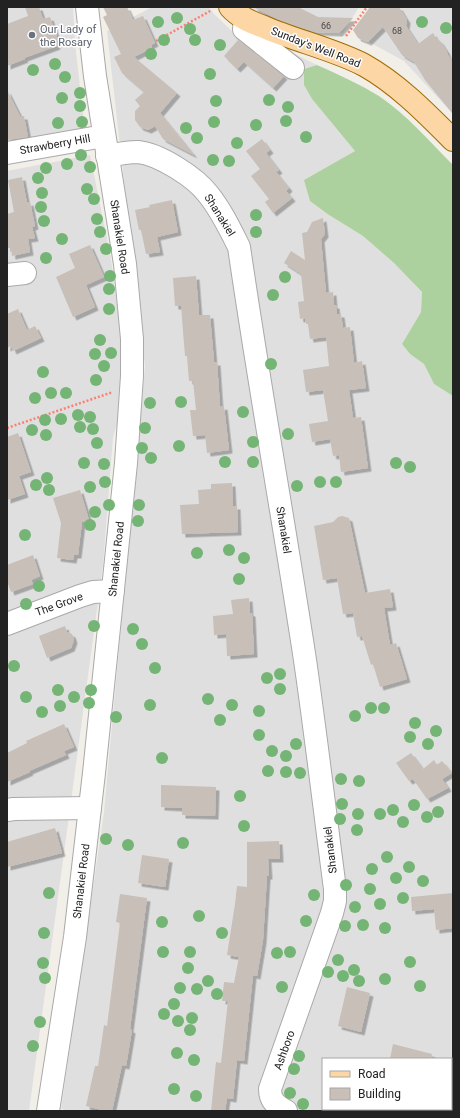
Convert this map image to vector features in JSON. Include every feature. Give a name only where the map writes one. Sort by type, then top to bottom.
[{"type":"main road","name":"Sunday's Well Road","points":[[230,12],[284,36],[335,53],[364,65],[404,93],[453,140]]},
{"type":"street","name":"Shanakiel Road","points":[[48,1111],[74,937],[90,808],[126,463],[131,386],[132,339],[125,272],[94,76],[87,7]]},
{"type":"street","points":[[230,12],[244,29],[293,68]]},
{"type":"street","name":"Strawberry Hill","points":[[7,153],[106,146]]},
{"type":"street","name":"Shanakiel","points":[[106,146],[138,152],[160,159],[181,171],[208,193],[229,226],[239,247],[305,659],[335,889],[335,900],[332,913],[308,983]]},
{"type":"street","name":"The Grove","points":[[7,624],[76,597],[93,592],[113,591]]},
{"type":"street","points":[[7,810],[90,808]]},
{"type":"street","name":"Ashboro","points":[[286,1111],[276,1106],[272,1101],[270,1088],[308,983]]},
{"type":"path","points":[[349,32],[367,7]]},
{"type":"path","points":[[156,41],[230,12]]},
{"type":"path","points":[[7,428],[131,386]]},
{"type":"shaded area","points":[[7,7],[73,7],[75,43],[85,131],[7,148]]},
{"type":"shaded area","points":[[152,7],[209,7],[214,14],[235,34],[248,31],[317,65],[304,69],[304,85],[312,99],[355,151],[304,180],[329,215],[363,236],[394,263],[422,292],[421,312],[402,344],[410,354],[424,364],[434,384],[453,396],[453,1111],[71,1111],[61,1109],[104,812],[145,366],[107,31]]},
{"type":"shaded area","points":[[246,7],[359,7],[343,33],[303,32]]},
{"type":"shaded area","points":[[375,7],[453,7],[453,114],[404,61],[356,35]]},
{"type":"shaded area","points":[[90,155],[110,253],[116,295],[122,350],[122,409],[113,437],[103,565],[29,1111],[7,1111],[7,171]]},
{"type":"green space","points":[[317,65],[364,87],[389,103],[418,129],[453,165],[453,396],[434,384],[424,364],[410,354],[402,344],[421,312],[422,292],[394,263],[363,236],[329,215],[310,201],[304,180],[355,151],[312,99],[304,85],[304,69]]},
{"type":"building","name":"Our Lady of the Rosary","points":[[25,7],[39,7],[43,19],[50,17],[58,40],[55,41],[57,46],[7,66],[7,24],[28,16]]},
{"type":"building","points":[[103,7],[127,7],[133,20],[143,16],[155,43],[151,45],[152,48],[134,57],[177,93],[160,113],[194,155],[163,139],[155,126],[148,130],[140,127],[135,120],[135,111],[140,106],[135,100],[144,92],[122,73],[114,57],[121,54],[103,17],[107,15]]},
{"type":"building","points":[[253,7],[298,7],[318,17],[353,18],[339,33],[314,32],[281,21]]},
{"type":"building","points":[[370,7],[399,7],[407,20],[406,26],[418,44],[433,33],[440,41],[453,62],[453,114],[425,80],[414,62],[402,55],[383,27],[368,42],[358,38],[353,30]]},
{"type":"building","points":[[238,40],[284,76],[273,88],[244,62],[237,69],[224,56]]},
{"type":"building","points":[[7,90],[20,116],[24,116],[28,137],[7,140]]},
{"type":"building","points":[[262,139],[270,150],[266,153],[279,170],[276,172],[289,188],[286,191],[292,198],[273,213],[265,202],[269,199],[251,176],[260,169],[246,151]]},
{"type":"building","points":[[22,177],[27,203],[30,202],[35,226],[32,227],[35,238],[28,239],[30,252],[12,256],[11,248],[7,248],[7,214],[14,212],[8,180]]},
{"type":"building","points":[[172,200],[178,232],[157,237],[160,252],[146,254],[135,210]]},
{"type":"building","points":[[323,218],[325,234],[321,239],[326,293],[333,292],[334,305],[336,305],[337,314],[341,314],[343,328],[350,327],[354,363],[362,361],[366,388],[349,390],[353,418],[361,417],[368,468],[341,472],[339,455],[333,456],[330,439],[312,442],[309,424],[328,421],[323,390],[306,392],[303,370],[329,366],[326,337],[310,339],[308,324],[306,324],[305,318],[300,319],[298,302],[304,301],[301,274],[284,263],[291,251],[305,260],[302,233],[307,232],[312,222]]},
{"type":"building","points":[[90,245],[104,277],[86,285],[95,307],[73,317],[56,277],[75,268],[69,254]]},
{"type":"building","points":[[196,276],[199,315],[210,315],[214,362],[217,362],[220,407],[224,406],[229,450],[207,453],[205,435],[193,436],[190,410],[196,410],[193,381],[189,381],[187,356],[185,356],[181,306],[175,306],[173,278]]},
{"type":"building","points":[[18,309],[27,330],[35,326],[41,338],[13,351],[11,346],[7,348],[7,314]]},
{"type":"building","points":[[18,433],[31,472],[19,476],[25,494],[7,500],[7,437]]},
{"type":"building","points":[[232,483],[233,506],[237,506],[238,532],[182,534],[180,505],[199,504],[198,490],[211,489],[211,484]]},
{"type":"building","points":[[80,490],[89,520],[82,522],[78,555],[74,555],[73,560],[57,558],[61,523],[53,498]]},
{"type":"building","points":[[342,516],[349,518],[365,593],[390,589],[393,607],[384,608],[390,645],[396,643],[407,679],[380,687],[362,636],[357,637],[353,613],[343,614],[337,578],[323,580],[314,526],[333,522],[338,517]]},
{"type":"building","points":[[33,555],[40,576],[31,580],[33,584],[11,592],[7,581],[7,565]]},
{"type":"building","points":[[249,598],[250,613],[252,613],[254,654],[227,656],[226,634],[214,635],[213,616],[233,614],[231,600]]},
{"type":"building","points":[[65,626],[67,632],[72,634],[74,640],[71,648],[47,658],[39,636]]},
{"type":"building","points":[[64,724],[74,747],[64,751],[66,755],[7,782],[7,753],[27,743],[26,741]]},
{"type":"building","points":[[411,753],[423,769],[434,760],[437,765],[442,761],[452,773],[442,779],[448,788],[427,799],[413,779],[409,781],[396,763]]},
{"type":"building","points":[[161,785],[216,787],[215,816],[182,815],[182,808],[161,807]]},
{"type":"building","points":[[55,828],[62,853],[7,867],[7,842]]},
{"type":"building","points":[[279,841],[280,859],[268,859],[269,876],[267,876],[263,940],[257,976],[253,975],[244,1061],[237,1060],[233,1099],[227,1098],[225,1111],[211,1111],[216,1062],[221,1063],[228,1001],[222,1001],[224,982],[234,983],[239,957],[227,955],[237,886],[247,887],[247,842]]},
{"type":"building","points":[[142,855],[169,859],[165,887],[138,883]]},
{"type":"building","points":[[453,893],[453,928],[436,930],[434,909],[412,911],[411,897]]},
{"type":"building","points":[[120,894],[147,898],[130,1029],[132,1030],[126,1066],[122,1065],[112,1111],[106,1111],[86,1106],[95,1066],[98,1066],[104,1025],[107,1026],[120,923],[116,922]]},
{"type":"building","points":[[347,987],[370,993],[361,1032],[338,1026]]},
{"type":"building","points":[[393,1044],[432,1054],[431,1058],[390,1058]]},
{"type":"place","name":"Our Lady of the Rosary","points":[[32,35]]}]
